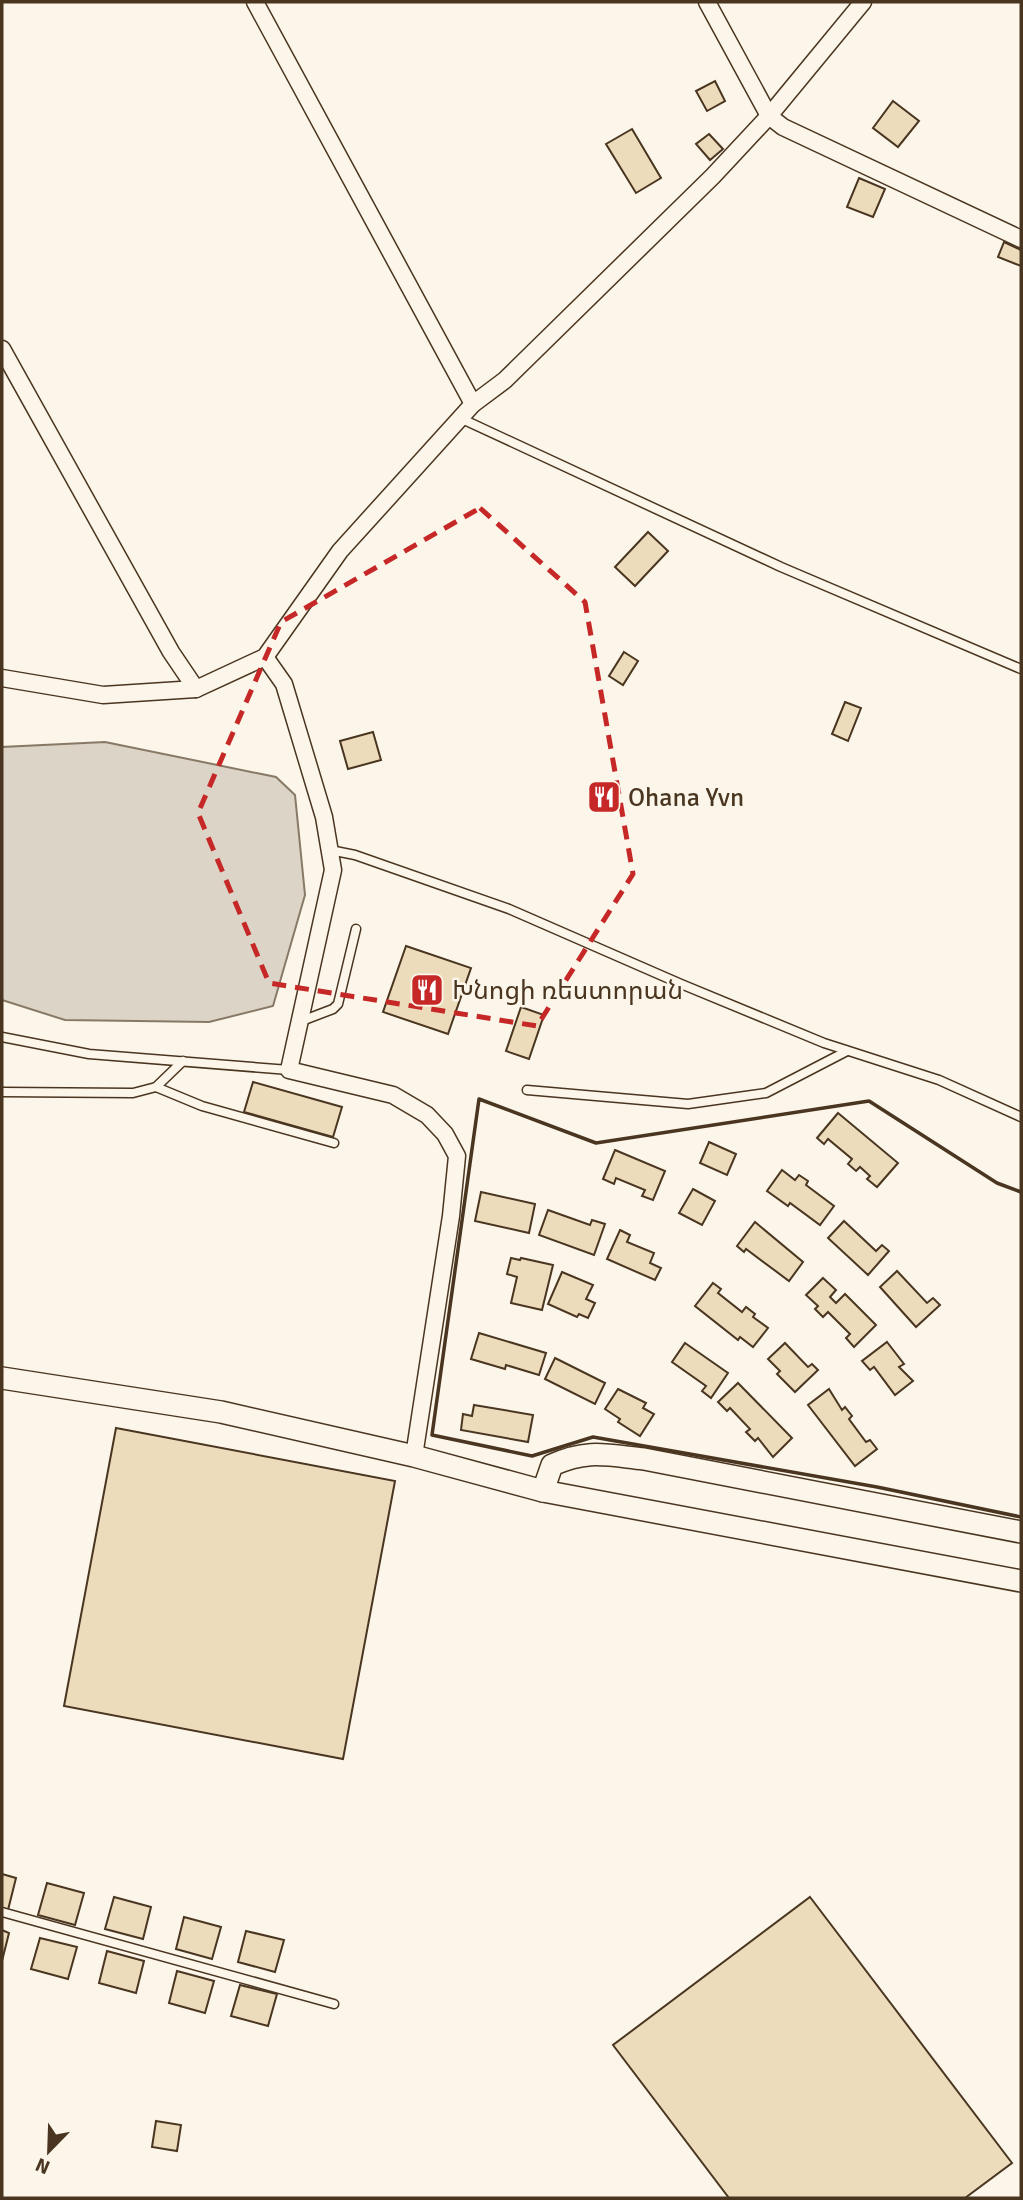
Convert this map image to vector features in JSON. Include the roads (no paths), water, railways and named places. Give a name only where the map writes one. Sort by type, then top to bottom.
[{"type":"street","points":[[255,2],[473,404]]},
{"type":"street","points":[[707,2],[769,116],[783,127],[1021,239]]},
{"type":"street","points":[[2,678],[103,695],[196,689],[265,657],[340,551],[460,418],[515,370],[713,176],[769,116],[863,2]]},
{"type":"street","points":[[2,349],[171,652],[196,689]]},
{"type":"street","points":[[265,657],[284,684],[324,817],[333,870],[289,1070],[393,1095],[427,1115],[445,1134],[457,1156],[451,1216],[414,1456]]},
{"type":"street","points":[[2,1378],[221,1412],[414,1456],[544,1491],[1021,1581]]},
{"type":"street","points":[[544,1491],[552,1465],[590,1453],[644,1459],[1021,1532]]},
{"type":"lane","points":[[460,418],[781,567],[1021,669]]},
{"type":"lane","points":[[330,850],[355,855],[509,909],[681,984],[847,1051],[939,1080],[1021,1116]]},
{"type":"lane","points":[[299,1022],[333,1009],[338,1004],[356,929]]},
{"type":"lane","points":[[2,1037],[89,1054],[289,1070]]},
{"type":"lane","points":[[527,1090],[688,1104],[766,1093],[847,1051]]},
{"type":"lane","points":[[2,1092],[133,1093],[156,1087],[183,1061]]},
{"type":"lane","points":[[156,1087],[202,1106],[334,1143]]},
{"type":"lane","points":[[2,1912],[334,2004]]},
{"type":"place","name":"Ohana Yvn","points":[[604,797]]},
{"type":"place","name":"Խնոցի ռեստորան","points":[[427,990]]}]
